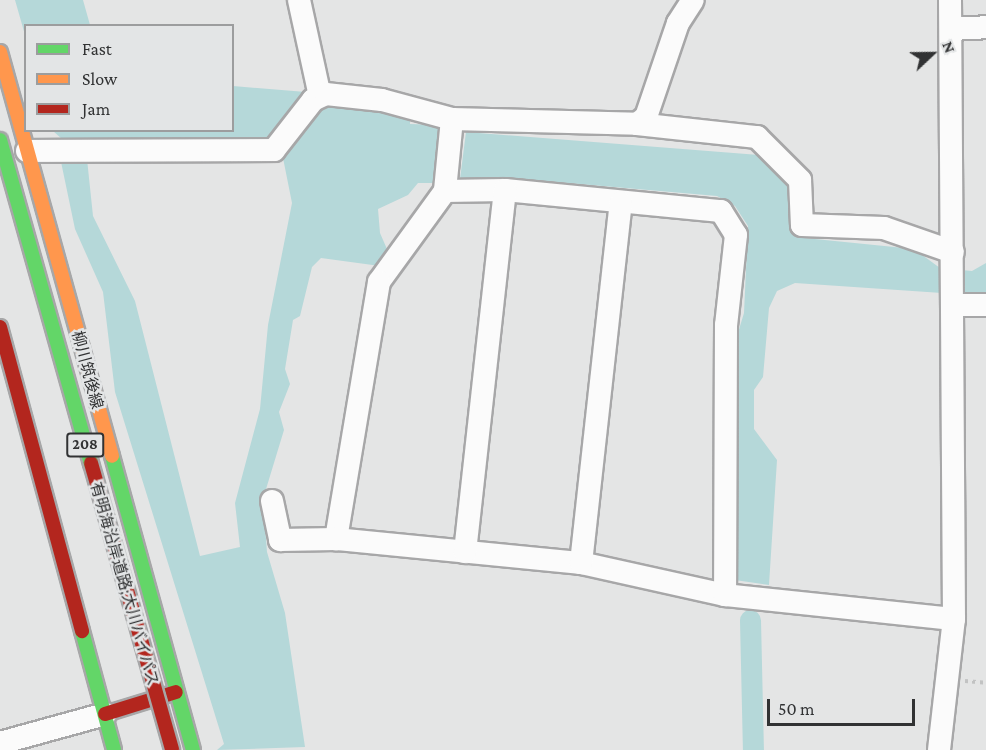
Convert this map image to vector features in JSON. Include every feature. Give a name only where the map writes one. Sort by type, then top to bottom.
[{"type":"main road","name":"柳川筑後線","points":[[0,52],[193,750]]},
{"type":"main road","name":"有明海沿岸道路;大川バイパス","points":[[0,140],[172,750]]},
{"type":"main road","points":[[0,155],[27,151]]},
{"type":"main road","name":"有明海沿岸道路;大川バイパス","points":[[0,182],[160,750]]},
{"type":"main road","points":[[0,327],[114,750]]},
{"type":"main road","points":[[105,714],[176,692]]},
{"type":"street","points":[[299,0],[320,97]]},
{"type":"street","points":[[637,124],[646,117],[678,23],[693,0]]},
{"type":"street","points":[[939,750],[954,619],[954,305],[950,0]]},
{"type":"street","points":[[952,29],[986,27]]},
{"type":"street","points":[[320,97],[382,100],[452,119],[637,124],[757,137],[800,180],[802,225],[884,228],[953,252]]},
{"type":"street","points":[[27,151],[50,149],[98,153],[274,150],[320,97]]},
{"type":"street","points":[[336,539],[379,282],[445,191],[452,119]]},
{"type":"street","points":[[445,191],[505,190],[721,211],[736,235],[726,325],[725,595]]},
{"type":"street","points":[[465,552],[505,190]]},
{"type":"street","points":[[581,563],[621,202]]},
{"type":"street","points":[[954,305],[986,305]]},
{"type":"street","points":[[272,501],[280,540],[336,539],[581,563],[725,595],[954,619]]},
{"type":"street","points":[[0,743],[44,741],[105,714]]},
{"type":"water","points":[[15,0],[83,0],[90,24],[24,24],[24,32]]},
{"type":"water","points":[[234,86],[306,92],[265,145],[241,138],[62,139],[54,132],[234,132]]},
{"type":"water","points":[[333,105],[410,116],[410,124],[440,125],[434,183],[418,183],[408,195],[378,209],[380,233],[390,256],[380,266],[321,258],[312,267],[300,316],[293,320],[285,369],[290,384],[279,412],[284,430],[263,499],[267,552],[285,613],[305,747],[217,750],[224,744],[115,392],[103,292],[75,229],[60,157],[87,159],[93,216],[135,301],[200,556],[240,547],[235,503],[260,409],[268,325],[292,203],[283,158],[319,108]]},
{"type":"water","points":[[466,132],[759,155],[794,193],[795,225],[805,238],[914,249],[940,268],[972,271],[986,263],[986,296],[795,283],[777,291],[769,308],[763,377],[754,390],[754,429],[777,460],[769,585],[735,580],[737,336],[744,313],[748,226],[735,206],[717,196],[499,177],[459,187]]},
{"type":"waterway","points":[[750,620],[753,750]]},
{"type":"traffic: fast","points":[[0,140],[91,463]]},
{"type":"traffic: fast","points":[[112,456],[193,750]]},
{"type":"traffic: fast","points":[[82,631],[114,750]]},
{"type":"traffic: slow","points":[[0,52],[112,456]]},
{"type":"traffic: jam","points":[[0,327],[82,631]]},
{"type":"traffic: jam","points":[[91,463],[172,750]]},
{"type":"traffic: jam","points":[[105,714],[176,692]]}]
